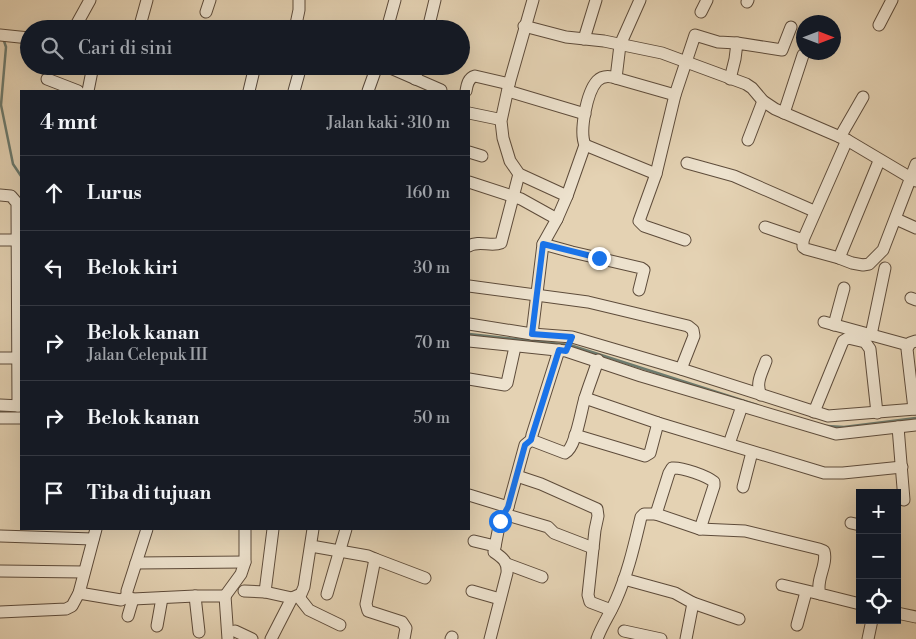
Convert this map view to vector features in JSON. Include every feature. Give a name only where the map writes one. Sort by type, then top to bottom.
[{"type":"street","points":[[79,20],[90,0]]},
{"type":"street","points":[[143,20],[147,0]]},
{"type":"street","points":[[206,12],[210,0]]},
{"type":"street","points":[[297,20],[299,0]]},
{"type":"street","points":[[389,20],[395,0]]},
{"type":"street","points":[[430,20],[435,0]]},
{"type":"street","points":[[533,0],[508,87],[501,121],[503,138],[510,162],[519,174],[567,196]]},
{"type":"street","points":[[584,39],[596,0]]},
{"type":"street","points":[[616,78],[620,45],[640,0]]},
{"type":"street","points":[[701,12],[707,0]]},
{"type":"street","points":[[879,25],[892,0]]},
{"type":"street","points":[[524,26],[566,37],[604,41],[662,54],[730,79],[752,88],[764,101],[784,113],[814,128],[843,139],[913,180]]},
{"type":"street","points":[[685,240],[644,226],[639,222],[656,174],[675,95],[695,35],[718,42],[782,50],[791,27]]},
{"type":"street","points":[[2,35],[20,37]]},
{"type":"street","points":[[730,79],[737,43]]},
{"type":"street","points":[[784,113],[801,60]]},
{"type":"street","points":[[88,90],[91,75]]},
{"type":"street","points":[[249,90],[253,75]]},
{"type":"street","points":[[294,90],[298,75]]},
{"type":"street","points":[[368,90],[374,75]]},
{"type":"street","points":[[406,75],[437,90]]},
{"type":"street","points":[[415,79],[416,75]]},
{"type":"street","points":[[466,90],[468,82],[475,76],[585,114]]},
{"type":"street","points":[[532,334],[543,244],[567,196],[585,145],[583,131],[585,114],[597,80],[607,76],[675,95]]},
{"type":"street","points":[[47,79],[75,90]]},
{"type":"street","points":[[863,96],[843,139],[814,211],[803,240],[803,247],[852,263],[869,264],[882,250],[913,180],[916,164]]},
{"type":"street","points":[[748,140],[764,101]]},
{"type":"street","points":[[470,113],[498,119]]},
{"type":"street","points":[[585,145],[656,174]]},
{"type":"street","points":[[470,152],[482,156]]},
{"type":"street","points":[[839,258],[879,161]]},
{"type":"street","points":[[687,163],[734,176],[814,211]]},
{"type":"street","points":[[470,246],[476,243],[491,245],[502,243],[512,196],[519,174]]},
{"type":"street","points":[[470,182],[512,196],[557,218]]},
{"type":"street","points":[[0,195],[11,196],[17,203],[19,240],[17,358],[19,406],[0,406]]},
{"type":"street","points":[[896,219],[916,228]]},
{"type":"street","points":[[765,227],[803,240]]},
{"type":"street","points":[[0,240],[19,240]]},
{"type":"street","points":[[543,244],[643,269],[644,274],[639,290]]},
{"type":"street","points":[[872,335],[885,268]]},
{"type":"street","points":[[470,286],[588,302],[691,328],[694,336],[681,369]]},
{"type":"street","points":[[835,426],[877,413],[915,409],[912,343],[829,324],[844,288]]},
{"type":"street","points":[[470,324],[532,334],[567,345],[681,369],[828,416],[835,426]]},
{"type":"street","points":[[814,412],[844,341],[848,338],[865,342],[870,349],[877,413]]},
{"type":"street","points":[[470,341],[515,347],[567,345],[598,360],[641,376],[742,406],[835,426],[916,426]]},
{"type":"street","points":[[490,639],[507,573],[507,564],[504,559],[494,552],[500,521],[506,511],[525,445],[531,440],[567,345]]},
{"type":"street","points":[[504,397],[505,385],[509,378],[515,347]]},
{"type":"street","points":[[0,358],[17,358]]},
{"type":"street","points":[[531,440],[565,453],[568,451],[575,435],[598,360]]},
{"type":"street","points":[[761,395],[758,384],[766,361]]},
{"type":"street","points":[[470,379],[505,385]]},
{"type":"street","points":[[585,398],[752,452],[832,474],[902,467]]},
{"type":"street","points":[[729,444],[742,406]]},
{"type":"street","points":[[0,418],[20,418]]},
{"type":"street","points":[[575,435],[645,456],[650,453],[658,423]]},
{"type":"street","points":[[898,427],[904,500]]},
{"type":"street","points":[[743,488],[752,452]]},
{"type":"street","points":[[656,514],[672,468],[698,475],[712,480],[714,486],[700,529]]},
{"type":"street","points":[[517,476],[541,484],[597,509],[598,516],[593,548],[589,599],[590,602],[611,610]]},
{"type":"street","points":[[470,495],[548,527],[554,533],[593,548]]},
{"type":"street","points":[[597,639],[624,579],[630,563],[641,517],[644,514],[656,514],[700,529],[745,531],[824,551],[826,556],[818,586],[820,594]]},
{"type":"street","points":[[128,616],[130,598],[127,590],[146,530]]},
{"type":"street","points":[[245,530],[245,562],[242,574],[225,596],[230,631],[252,639]]},
{"type":"street","points":[[265,592],[273,530]]},
{"type":"street","points":[[271,639],[295,597],[301,594],[304,587],[313,530]]},
{"type":"street","points":[[327,594],[341,552],[346,530]]},
{"type":"street","points":[[0,536],[29,533],[94,534],[79,593],[72,606],[66,609],[0,612]]},
{"type":"street","points":[[474,541],[495,546]]},
{"type":"street","points":[[311,546],[368,556],[425,578]]},
{"type":"street","points":[[375,560],[366,604],[368,611],[402,622],[406,628],[404,639]]},
{"type":"street","points":[[136,563],[245,562]]},
{"type":"street","points":[[507,564],[542,577]]},
{"type":"street","points":[[0,571],[84,572]]},
{"type":"street","points":[[624,579],[675,593],[693,603],[739,619]]},
{"type":"street","points":[[782,584],[806,592],[856,603]]},
{"type":"street","points":[[244,591],[295,597],[309,610],[340,625]]},
{"type":"street","points":[[472,592],[500,599]]},
{"type":"street","points":[[797,625],[806,592]]},
{"type":"street","points":[[79,593],[120,600],[130,598],[225,596]]},
{"type":"street","points":[[195,596],[199,632]]},
{"type":"street","points":[[158,626],[162,598]]},
{"type":"street","points":[[686,639],[693,603]]},
{"type":"street","points":[[901,614],[916,617]]},
{"type":"street","points":[[868,639],[871,624]]},
{"type":"street","points":[[624,631],[661,639]]},
{"type":"waterway","points":[[3,38],[6,47],[1,105],[13,164],[20,174]]},
{"type":"waterway","points":[[470,334],[570,345],[757,405]]},
{"type":"waterway","points":[[0,412],[20,412]]},
{"type":"waterway","points":[[827,426],[844,427],[916,418]]},
{"type":"route","points":[[500,521],[508,507],[525,445],[527,441],[531,440],[559,350],[566,351],[572,337],[532,334],[543,244],[599,258]]}]
